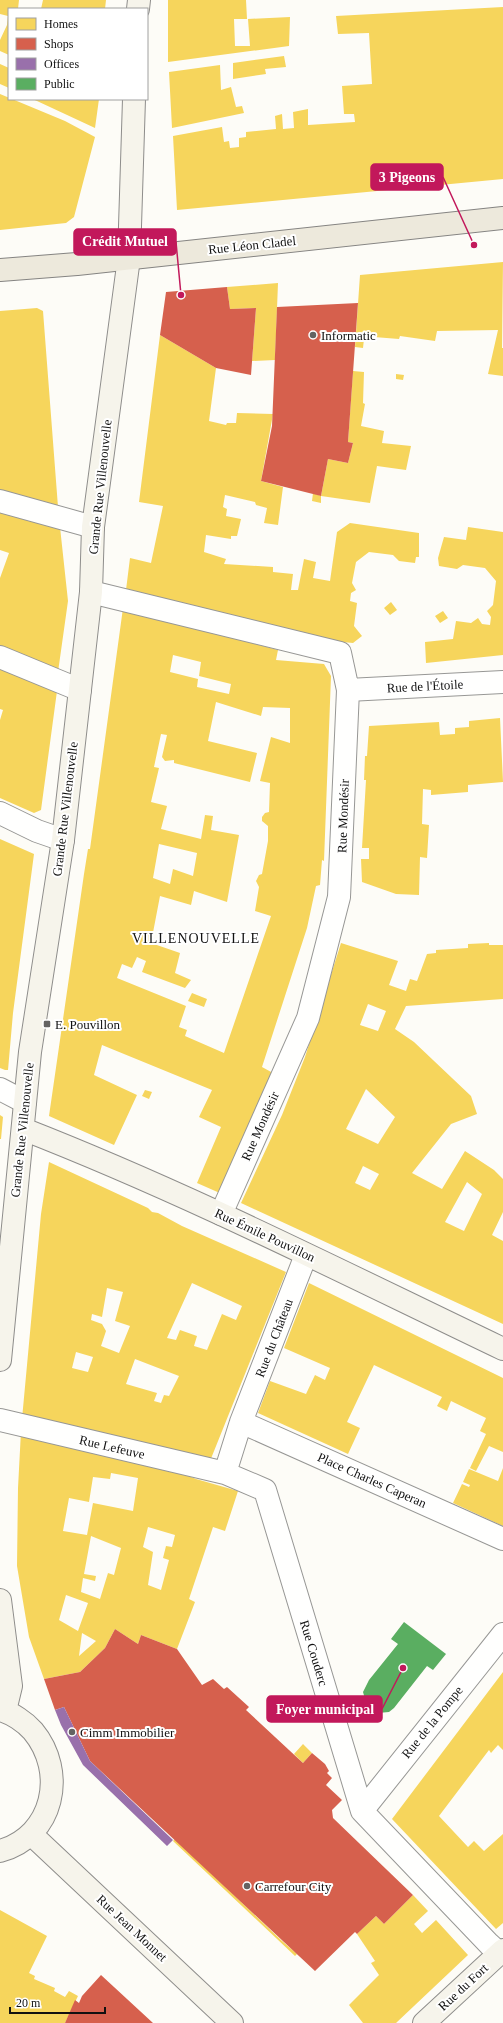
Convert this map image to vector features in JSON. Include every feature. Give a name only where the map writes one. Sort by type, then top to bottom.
[{"type":"main road","name":"Rue Léon Cladel","points":[[0,270],[128,258],[503,218]]},
{"type":"street","name":"Grande Rue Villenouvelle","points":[[0,1360],[23,1129],[24,1102],[30,1052],[63,840],[91,592],[93,527],[128,258],[134,100]]},
{"type":"street","points":[[0,501],[93,527]]},
{"type":"street","name":"Rue Mondésir","points":[[91,592],[340,653],[348,690],[339,897],[308,1018],[222,1214]]},
{"type":"street","points":[[0,657],[80,690]]},
{"type":"street","name":"Rue de l'Étoile","points":[[348,690],[503,682]]},
{"type":"street","points":[[0,813],[38,831],[63,840]]},
{"type":"street","points":[[0,1089],[24,1102]]},
{"type":"street","name":"Rue Émile Pouvillon","points":[[23,1129],[68,1146],[222,1214],[503,1349]]},
{"type":"street","name":"Rue du Château","points":[[241,1422],[306,1255]]},
{"type":"street","name":"Rue Lefeuve","points":[[0,1420],[225,1474]]},
{"type":"street","points":[[225,1474],[241,1422]]},
{"type":"street","name":"Place Charles Caperan","points":[[241,1422],[503,1539]]},
{"type":"street","name":"Rue Couderc","points":[[225,1474],[265,1490],[362,1811],[489,1944],[501,1952]]},
{"type":"street","points":[[0,1600],[11,1686],[3,1710],[26,1724],[42,1743],[51,1766],[52,1790],[46,1814],[31,1834],[10,1848],[0,1851]]},
{"type":"street","name":"Rue de la Pompe","points":[[362,1811],[503,1634]]},
{"type":"street","name":"Rue Jean Monnet","points":[[31,1834],[232,2023]]},
{"type":"street","name":"Rue du Fort","points":[[424,2023],[501,1952]]},
{"type":"building: Homes","points":[[0,0],[19,0],[18,8],[8,8],[8,16],[0,14]]},
{"type":"building: Homes","points":[[43,0],[106,0],[105,8],[41,8]]},
{"type":"building: Homes","points":[[168,0],[246,0],[247,19],[234,19],[235,46],[250,46],[248,19],[290,17],[289,46],[168,62]]},
{"type":"building: Homes","points":[[503,7],[503,179],[177,210],[173,136],[222,127],[224,142],[229,141],[230,148],[239,147],[239,138],[246,137],[246,132],[276,129],[275,116],[282,114],[283,129],[294,128],[293,112],[308,109],[308,125],[355,122],[354,114],[344,114],[342,86],[372,84],[369,33],[338,34],[336,16]]},
{"type":"building: Homes","points":[[8,16],[8,55],[0,51],[0,40],[7,25]]},
{"type":"building: Homes","points":[[284,56],[286,67],[265,69],[266,74],[233,79],[233,63]]},
{"type":"building: Homes","points":[[0,64],[8,68],[8,88],[0,84]]},
{"type":"building: Homes","points":[[220,65],[221,90],[231,87],[236,107],[242,106],[244,113],[172,128],[169,72]]},
{"type":"building: Homes","points":[[0,94],[8,97],[8,100],[14,100],[65,121],[95,137],[74,217],[66,223],[0,230]]},
{"type":"building: Homes","points":[[34,100],[99,100],[95,128]]},
{"type":"building: Homes","points":[[503,262],[503,376],[488,374],[498,330],[437,331],[435,341],[400,336],[399,339],[374,337],[374,340],[364,339],[363,348],[355,347],[360,275]]},
{"type":"building: Homes","points":[[278,283],[275,360],[252,361],[256,308],[230,309],[227,287]]},
{"type":"building: Homes","points":[[37,308],[43,311],[58,507],[0,492],[0,311]]},
{"type":"building: Homes","points":[[160,335],[216,368],[209,421],[226,425],[227,423],[236,423],[237,413],[273,414],[261,481],[283,487],[278,525],[264,523],[267,508],[256,505],[255,502],[225,495],[223,507],[227,509],[226,516],[241,519],[237,536],[231,536],[231,539],[206,535],[204,552],[226,559],[224,564],[273,567],[273,572],[293,574],[291,590],[298,590],[304,559],[316,562],[313,578],[330,581],[337,532],[350,523],[419,533],[419,557],[416,557],[415,563],[399,561],[393,555],[369,552],[356,562],[352,583],[356,590],[351,593],[350,601],[357,603],[354,626],[362,636],[353,643],[301,638],[126,590],[130,558],[151,563],[163,506],[139,502]]},
{"type":"building: Homes","points":[[353,371],[364,372],[363,403],[365,404],[361,426],[384,431],[382,443],[411,446],[406,470],[377,466],[370,503],[321,496],[328,459],[348,463],[353,443],[348,442]]},
{"type":"building: Homes","points":[[396,374],[404,375],[403,380],[396,379]]},
{"type":"building: Homes","points":[[313,493],[321,496],[321,503],[312,501]]},
{"type":"building: Homes","points":[[0,510],[60,527],[68,601],[58,672],[0,652],[0,578],[9,553],[0,550]]},
{"type":"building: Homes","points":[[468,527],[503,532],[503,655],[426,663],[425,642],[453,639],[456,621],[471,623],[478,618],[482,624],[490,625],[491,617],[487,611],[493,605],[496,581],[485,568],[463,565],[457,569],[439,566],[438,558],[444,537],[466,540]]},
{"type":"building: Homes","points":[[391,602],[397,610],[390,615],[384,608]]},
{"type":"building: Homes","points":[[123,608],[278,650],[276,660],[324,664],[331,676],[324,861],[322,860],[320,885],[316,886],[307,928],[262,1067],[273,1073],[222,1194],[197,1183],[221,1127],[199,1117],[212,1090],[102,1045],[94,1075],[137,1095],[114,1145],[49,1116],[84,874],[88,849],[90,849]],"holes":[[[173,655],[201,662],[199,676],[231,684],[229,694],[197,687],[198,679],[170,672]],[[216,702],[261,716],[263,707],[290,708],[290,743],[271,737],[260,781],[270,783],[269,812],[265,813],[262,817],[262,821],[268,826],[268,841],[262,874],[259,875],[256,881],[259,887],[255,911],[271,916],[224,1053],[185,1036],[187,1030],[179,1027],[186,1006],[117,978],[122,964],[132,968],[137,957],[146,961],[142,972],[185,988],[191,980],[175,973],[180,953],[151,943],[160,896],[191,905],[194,891],[227,902],[239,835],[211,830],[213,816],[205,815],[201,839],[161,829],[167,806],[151,802],[159,768],[154,767],[161,734],[167,735],[162,757],[165,761],[174,760],[174,763],[250,782],[257,753],[208,741]],[[159,844],[197,853],[193,876],[173,869],[170,884],[153,878]]]},
{"type":"building: Homes","points":[[443,611],[448,618],[440,623],[435,616]]},
{"type":"building: Homes","points":[[0,669],[57,691],[41,810],[34,813],[0,798],[0,720],[3,710],[0,709]]},
{"type":"building: Homes","points":[[500,718],[503,782],[468,785],[468,792],[431,795],[431,790],[423,789],[422,824],[429,825],[427,858],[420,857],[419,895],[396,894],[362,882],[361,859],[369,859],[369,848],[362,848],[366,780],[364,780],[365,756],[367,756],[369,726],[439,722],[440,735],[455,734],[455,728],[469,727],[469,721]]},
{"type":"building: Homes","points":[[0,839],[34,854],[13,1013],[8,1070],[0,1068]]},
{"type":"building: Homes","points":[[341,943],[398,961],[389,985],[406,991],[410,979],[417,981],[427,954],[436,953],[436,950],[468,948],[468,944],[489,943],[489,945],[503,945],[503,999],[406,1006],[395,1029],[414,1042],[471,1096],[477,1114],[451,1124],[412,1173],[442,1189],[465,1151],[494,1170],[503,1179],[503,1212],[492,1235],[503,1241],[503,1324],[241,1203],[282,1115],[305,1057]],"holes":[[[368,1004],[386,1011],[378,1031],[360,1025]],[[366,1089],[395,1117],[378,1144],[346,1129]],[[363,1166],[379,1174],[370,1190],[355,1183]],[[467,1182],[482,1194],[464,1231],[445,1222]]]},
{"type":"building: Homes","points":[[192,993],[207,999],[204,1007],[188,1001]]},
{"type":"building: Homes","points":[[145,1090],[152,1092],[149,1099],[142,1096]]},
{"type":"building: Homes","points":[[0,1115],[3,1117],[1,1139],[0,1139]]},
{"type":"building: Homes","points":[[49,1162],[148,1208],[152,1212],[158,1213],[182,1226],[286,1272],[208,1466],[22,1419],[41,1214]],"holes":[[[192,1283],[242,1306],[236,1320],[222,1314],[207,1350],[194,1346],[197,1336],[180,1330],[176,1340],[167,1338]],[[107,1288],[123,1292],[115,1321],[130,1326],[119,1353],[101,1346],[106,1331],[102,1324],[91,1320],[92,1314],[102,1317]],[[76,1352],[93,1357],[88,1372],[72,1368]],[[135,1359],[179,1376],[169,1396],[164,1395],[161,1403],[154,1401],[157,1393],[126,1384]]]},
{"type":"building: Homes","points":[[309,1283],[503,1378],[503,1452],[489,1446],[476,1471],[470,1468],[486,1434],[480,1431],[486,1418],[451,1401],[447,1411],[437,1406],[442,1397],[374,1365],[347,1422],[360,1428],[348,1454],[258,1413],[270,1381],[306,1394],[315,1375],[325,1380],[330,1368],[284,1348]]},
{"type":"building: Homes","points":[[21,1431],[174,1470],[196,1479],[238,1491],[225,1531],[213,1527],[189,1599],[195,1602],[177,1649],[141,1635],[138,1644],[115,1629],[105,1648],[80,1672],[44,1679],[29,1637],[17,1566],[18,1488]],"holes":[[[111,1473],[138,1478],[133,1511],[93,1503],[87,1535],[63,1531],[69,1498],[89,1502],[93,1477],[110,1479]],[[148,1527],[175,1535],[172,1547],[166,1546],[163,1558],[169,1560],[161,1590],[148,1585],[153,1552],[143,1547]],[[91,1536],[121,1548],[114,1575],[108,1573],[100,1599],[81,1592],[83,1578],[95,1581],[96,1576],[84,1574]],[[66,1595],[88,1603],[78,1631],[59,1620]],[[82,1633],[96,1641],[79,1656]]]},
{"type":"building: Homes","points":[[503,1468],[503,1526],[453,1503],[462,1484],[469,1487],[470,1485],[463,1482],[469,1469],[498,1481]]},
{"type":"building: Homes","points":[[503,1672],[503,1750],[498,1745],[491,1753],[489,1750],[439,1816],[468,1847],[474,1841],[484,1851],[503,1834],[503,1923],[496,1929],[392,1819]]},
{"type":"building: Homes","points":[[303,1744],[312,1753],[303,1763],[294,1754]]},
{"type":"building: Homes","points":[[175,1839],[297,1954],[295,1956],[173,1841]]},
{"type":"building: Homes","points":[[413,1895],[428,1911],[414,1924],[422,1933],[436,1920],[468,1955],[396,2023],[363,2023],[349,2005],[379,1975],[371,1963],[375,1961],[357,1934],[376,1916],[384,1924]]},
{"type":"building: Homes","points":[[0,1910],[47,1936],[29,1973],[35,1976],[34,1979],[55,1988],[54,1991],[65,1997],[69,1991],[78,1996],[65,2023],[0,2023]]},
{"type":"building: Shops","points":[[227,287],[230,309],[256,308],[251,375],[216,368],[160,335],[166,292]]},
{"type":"building: Shops","points":[[358,303],[348,442],[353,443],[348,463],[328,459],[321,496],[261,481],[272,426],[277,307]]},
{"type":"building: Shops","points":[[115,1629],[138,1644],[141,1635],[177,1649],[202,1685],[213,1679],[224,1689],[227,1687],[249,1707],[246,1710],[303,1763],[312,1753],[325,1764],[329,1771],[327,1773],[332,1778],[326,1785],[342,1800],[332,1810],[333,1818],[413,1895],[384,1924],[376,1916],[357,1934],[355,1932],[315,1971],[90,1761],[64,1707],[55,1710],[44,1679],[80,1672],[105,1648]]},
{"type":"building: Shops","points":[[101,1975],[153,2023],[65,2023],[75,2000],[79,2003],[82,1996]]},
{"type":"building: Offices","points":[[64,1707],[90,1761],[173,1840],[167,1846],[83,1765],[61,1725],[55,1710]]},
{"type":"building: Public","points":[[404,1622],[446,1654],[433,1670],[427,1666],[394,1708],[389,1712],[378,1713],[367,1706],[363,1692],[369,1680],[398,1644],[391,1639]]},
{"type":"place","name":"3 Pigeons","points":[[474,245]]},
{"type":"place","name":"Crédit Mutuel","points":[[181,295]]},
{"type":"place","name":"Informatic","points":[[313,335]]},
{"type":"place","name":"E. Pouvillon","points":[[47,1024]]},
{"type":"place","name":"Foyer municipal","points":[[403,1668]]},
{"type":"place","name":"Cimm Immobilier","points":[[72,1732]]},
{"type":"place","name":"Carrefour City","points":[[247,1886]]},
{"type":"district","name":"VILLENOUVELLE","points":[[196,938]]}]
